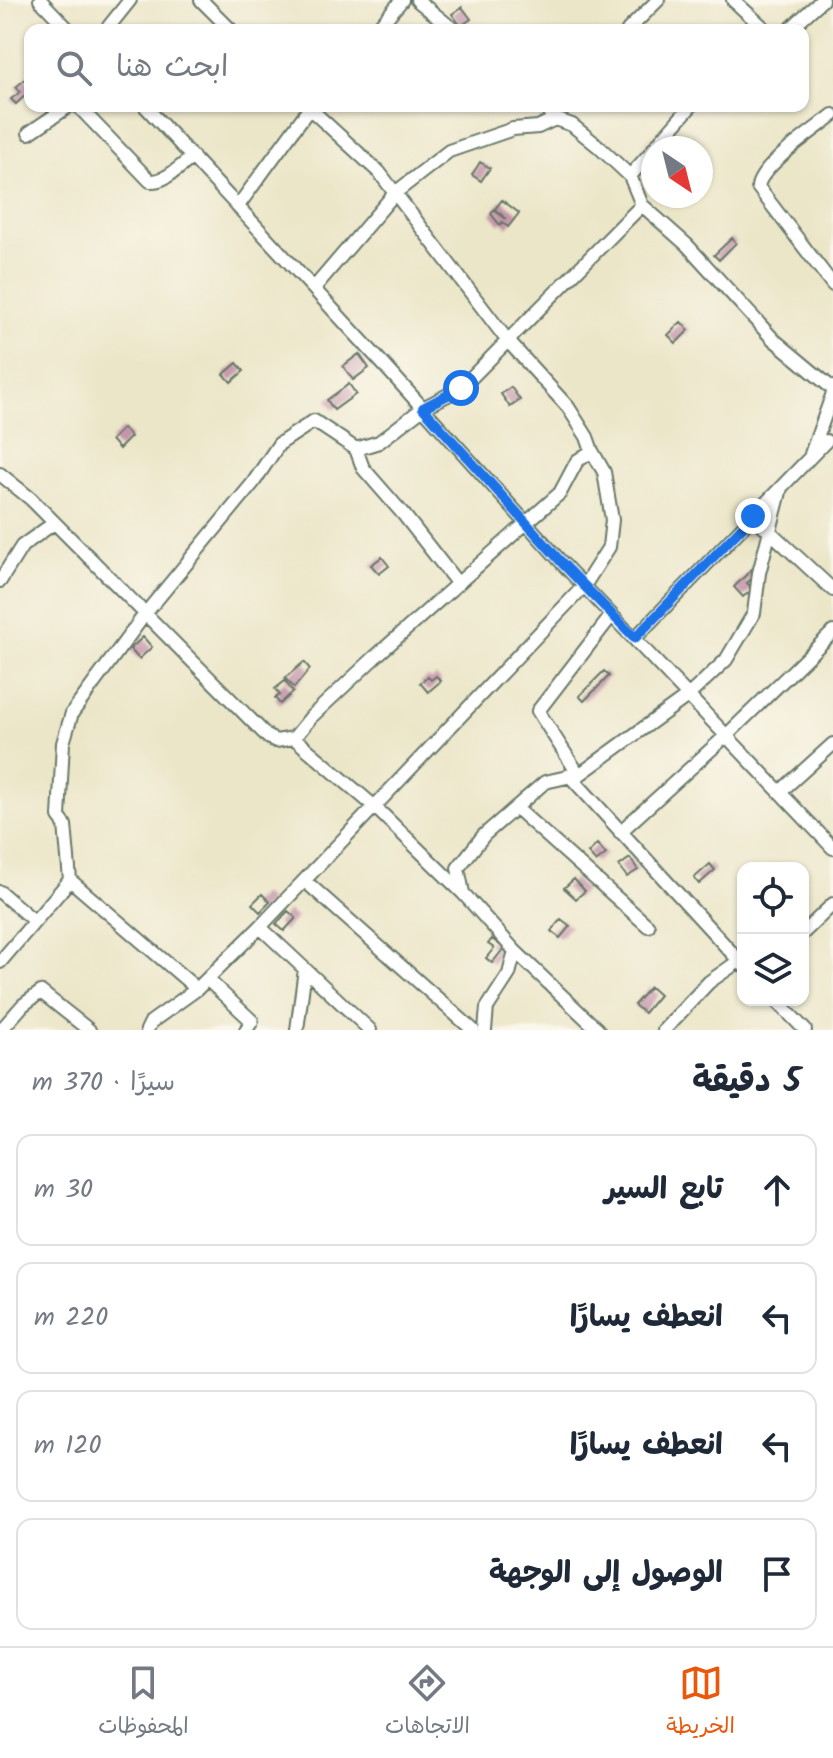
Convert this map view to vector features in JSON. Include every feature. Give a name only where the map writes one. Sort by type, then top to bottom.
[{"type":"street","points":[[40,0],[63,24]]},
{"type":"street","points":[[111,24],[130,0]]},
{"type":"street","points":[[201,0],[225,24]]},
{"type":"street","points":[[381,24],[402,0]]},
{"type":"street","points":[[417,0],[447,24]]},
{"type":"street","points":[[634,24],[658,0]]},
{"type":"street","points":[[733,0],[759,24]]},
{"type":"street","points":[[796,24],[822,0]]},
{"type":"street","points":[[29,133],[60,112]]},
{"type":"street","points":[[84,112],[150,181],[165,178],[193,157]]},
{"type":"street","points":[[151,112],[584,586],[833,848]]},
{"type":"street","points":[[238,206],[305,112]]},
{"type":"street","points":[[147,1030],[151,1022],[197,989],[305,881],[584,586],[609,547],[612,520],[604,472],[568,407],[507,340],[379,172],[314,112]]},
{"type":"street","points":[[549,112],[555,119],[572,125],[630,176],[641,203]]},
{"type":"street","points":[[665,136],[686,112]]},
{"type":"street","points":[[833,115],[772,165],[759,180],[758,187],[833,285]]},
{"type":"street","points":[[314,288],[395,193],[449,151],[513,129],[538,127],[555,119]]},
{"type":"street","points":[[630,176],[641,164]]},
{"type":"street","points":[[356,449],[379,442],[423,408],[461,388],[641,206]]},
{"type":"street","points":[[645,208],[687,245],[773,339],[833,391],[810,458]]},
{"type":"street","points":[[197,989],[70,880],[65,825],[59,817],[63,743],[72,713],[145,614],[253,483],[279,444],[314,421],[356,449],[363,468],[458,584]]},
{"type":"street","points":[[635,638],[826,441]]},
{"type":"street","points":[[0,474],[31,499],[268,737],[276,741],[294,738],[322,707],[560,493],[577,461],[592,451]]},
{"type":"street","points":[[463,893],[458,868],[484,835],[545,782],[574,775],[689,695],[726,660],[754,613],[759,573],[781,488]]},
{"type":"street","points":[[753,516],[833,590]]},
{"type":"street","points":[[0,581],[22,546],[54,523]]},
{"type":"street","points":[[612,615],[538,711],[574,775],[620,832],[737,959]]},
{"type":"street","points":[[620,832],[727,735],[833,632]]},
{"type":"street","points":[[294,738],[375,807],[596,1029]]},
{"type":"street","points":[[781,791],[833,744]]},
{"type":"street","points":[[516,808],[648,926]]},
{"type":"street","points":[[0,962],[70,880]]},
{"type":"street","points":[[305,881],[473,1030]]},
{"type":"street","points":[[0,892],[33,920]]},
{"type":"street","points":[[809,927],[833,904]]},
{"type":"street","points":[[260,927],[370,1030]]},
{"type":"street","points":[[485,1030],[487,1008],[509,974],[515,951]]},
{"type":"street","points":[[664,1030],[709,982],[737,965]]},
{"type":"street","points":[[297,1030],[305,969]]},
{"type":"street","points":[[207,979],[252,1021],[246,1030]]},
{"type":"street","points":[[1,1030],[23,1005],[41,992],[89,1030]]},
{"type":"street","points":[[782,1006],[805,1030]]},
{"type":"building","points":[[462,7],[471,19],[460,24],[452,14]]},
{"type":"building","points":[[24,80],[24,97],[16,104],[11,99],[20,92],[16,87]]},
{"type":"building","points":[[480,162],[490,168],[481,181],[472,175]]},
{"type":"building","points":[[502,200],[519,213],[508,227],[502,222],[500,225],[491,214],[494,210],[506,219],[495,209]]},
{"type":"building","points":[[732,238],[736,243],[719,260],[714,255]]},
{"type":"building","points":[[681,322],[689,330],[676,343],[668,335]]},
{"type":"building","points":[[359,354],[369,368],[353,380],[343,366]]},
{"type":"building","points":[[237,363],[244,371],[231,382],[224,374]]},
{"type":"building","points":[[349,384],[356,394],[334,410],[327,400]]},
{"type":"building","points":[[511,387],[520,400],[510,407],[501,394]]},
{"type":"building","points":[[123,428],[131,437],[119,449],[111,440]]},
{"type":"building","points":[[382,557],[389,566],[379,574],[371,565]]},
{"type":"building","points":[[752,569],[756,574],[747,583],[753,589],[743,597],[734,587]]},
{"type":"building","points":[[143,637],[152,647],[139,659],[130,649]]},
{"type":"building","points":[[304,662],[310,669],[294,688],[285,678]]},
{"type":"building","points":[[604,671],[609,676],[584,701],[579,696]]},
{"type":"building","points":[[436,676],[441,681],[428,692],[420,683]]},
{"type":"building","points":[[285,681],[293,692],[280,704],[275,698],[280,695],[275,689]]},
{"type":"building","points":[[597,844],[606,854],[596,862],[588,853]]},
{"type":"building","points":[[630,858],[638,870],[627,877],[619,866]]},
{"type":"building","points":[[710,864],[715,870],[699,884],[694,878]]},
{"type":"building","points":[[574,879],[585,891],[576,899],[564,888]]},
{"type":"building","points":[[262,894],[270,902],[260,912],[252,904]]},
{"type":"building","points":[[288,911],[296,918],[284,931],[276,924]]},
{"type":"building","points":[[561,919],[570,926],[560,938],[551,931]]},
{"type":"building","points":[[492,939],[504,948],[492,963],[486,958],[494,948],[488,944]]},
{"type":"building","points":[[650,987],[659,995],[644,1013],[634,1005]]},
{"type":"route","points":[[461,388],[423,408],[563,564],[635,638],[753,516]]}]
